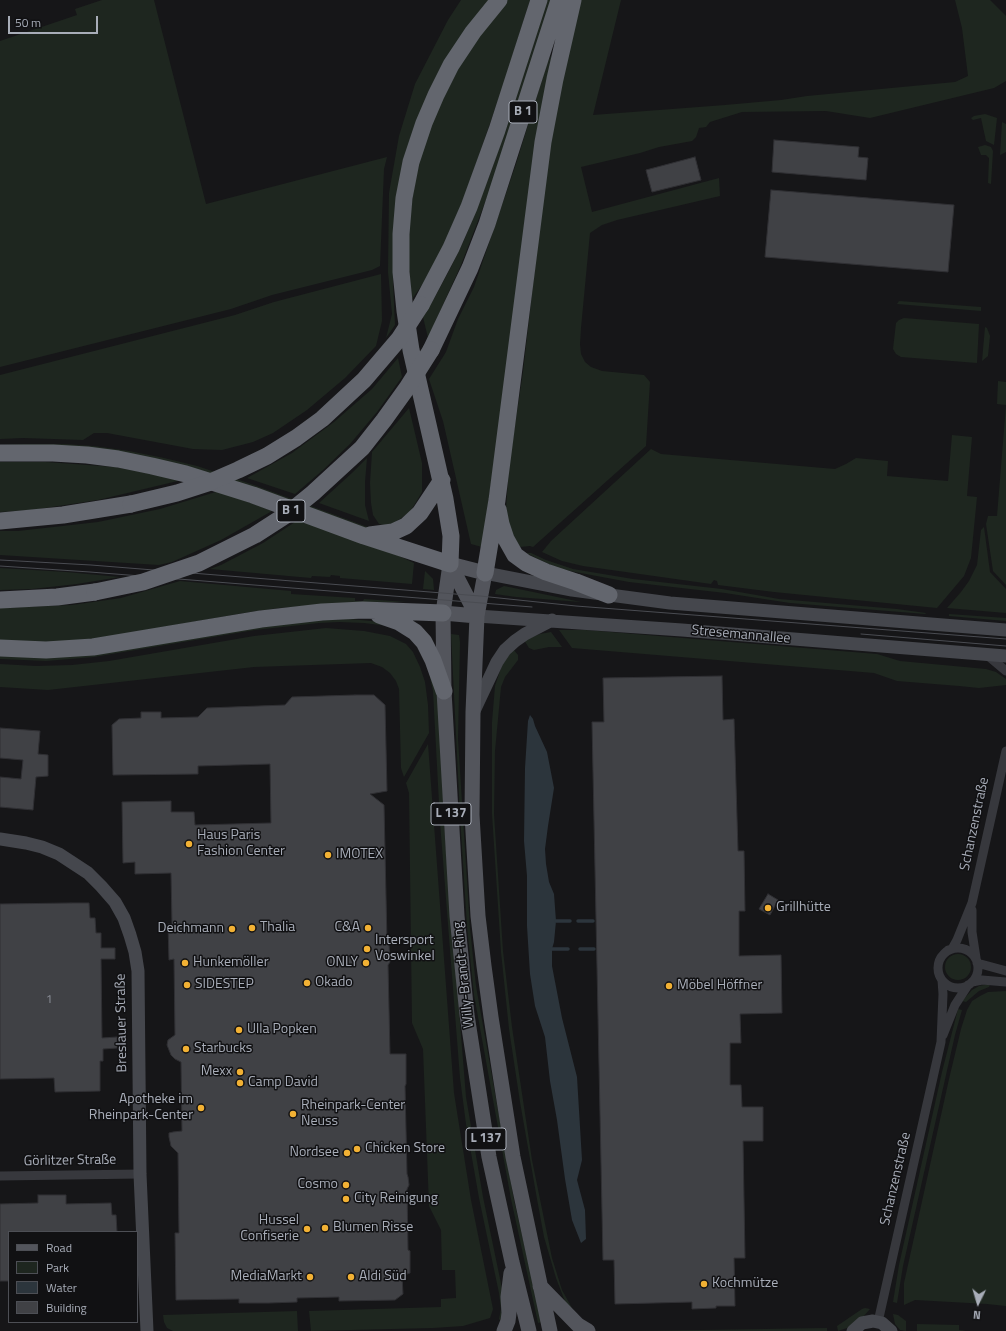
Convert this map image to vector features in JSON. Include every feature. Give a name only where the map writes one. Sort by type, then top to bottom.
[{"type":"highway","points":[[0,453],[53,453],[87,455],[118,459],[186,474],[253,495],[364,536],[450,564],[451,536],[442,480],[411,350],[405,311],[401,272],[401,234],[404,198],[411,162],[424,123],[436,95],[451,65],[473,32],[499,0]]},
{"type":"highway","name":"B 1","points":[[0,521],[63,515],[131,504],[177,493],[214,480],[267,456],[296,438],[322,419],[364,380],[399,339],[433,284],[451,248],[469,207],[497,130],[539,0]]},
{"type":"highway","name":"B 1","points":[[0,600],[49,598],[95,592],[143,582],[199,563],[249,539],[286,515],[313,494],[362,448],[407,388],[431,350],[470,268],[487,224],[559,0]]},
{"type":"highway","points":[[485,573],[497,500],[544,142],[555,79],[573,0]]},
{"type":"highway","points":[[364,536],[392,532],[406,526],[420,513],[442,480]]},
{"type":"highway","points":[[497,500],[505,534],[515,555],[526,563],[546,572],[609,595]]},
{"type":"highway","points":[[0,648],[46,650],[93,646],[261,619],[322,612],[444,607]]},
{"type":"highway","points":[[363,610],[399,622],[415,632],[424,642],[433,660],[444,691]]},
{"type":"main road","name":"Stresemannallee","points":[[450,564],[485,573],[572,590],[670,603],[1006,630]]},
{"type":"main road","points":[[450,564],[477,616]]},
{"type":"main road","name":"L 137","points":[[444,607],[450,564]]},
{"type":"main road","points":[[444,607],[462,588],[485,573]]},
{"type":"main road","name":"L 137","points":[[477,616],[485,573]]},
{"type":"main road","name":"Stresemannallee","points":[[444,607],[477,616],[552,620],[1005,656]]},
{"type":"main road","name":"Willy-Brandt-Ring","points":[[444,607],[444,691],[457,916],[467,1015],[489,1157],[529,1331]]},
{"type":"main road","name":"Willy-Brandt-Ring","points":[[477,616],[473,712],[472,815],[478,916],[484,966],[513,1157],[550,1331]]},
{"type":"main road","points":[[473,712],[497,662],[505,650],[525,634],[552,620]]},
{"type":"main road","name":"Breslauer Straße","points":[[0,839],[42,847],[59,854],[88,874],[115,902],[124,918],[135,952],[138,971],[140,1174],[147,1331]]},
{"type":"main road","points":[[504,1331],[508,1322],[508,1297],[512,1262]]},
{"type":"main road","points":[[540,1286],[578,1325],[588,1331]]},
{"type":"main road","points":[[853,1331],[862,1323],[872,1321],[886,1326],[891,1331]]},
{"type":"street","points":[[987,655],[1006,671]]},
{"type":"street","name":"Schanzenstraße","points":[[878,1322],[940,1042],[944,994],[942,980],[938,972],[939,962],[948,950],[952,949],[972,903],[1006,751]]},
{"type":"street","name":"Schanzenstraße","points":[[940,1042],[956,1005],[977,974],[972,932],[972,903]]},
{"type":"street","points":[[948,950],[958,948],[963,949],[968,951],[976,961],[1006,972]]},
{"type":"street","points":[[942,980],[946,984],[957,988],[982,980],[1006,982]]},
{"type":"street","name":"Görlitzer Straße","points":[[0,1176],[140,1174]]},
{"type":"green space","points":[[102,0],[154,0],[206,204],[387,157],[384,169],[380,266],[372,270],[272,295],[231,309],[0,367],[0,41],[77,15],[75,9]]},
{"type":"green space","points":[[461,0],[489,0],[447,59],[393,244],[395,325],[386,338],[392,314],[388,272],[389,193],[399,136],[415,84],[448,20]]},
{"type":"green space","points":[[507,0],[530,0],[504,83],[463,201],[432,271],[412,299],[409,270],[409,223],[415,181],[423,147],[437,108],[463,59]]},
{"type":"green space","points":[[547,0],[551,0],[494,179],[461,265],[428,338],[423,317],[451,267],[465,238],[492,169]]},
{"type":"green space","points":[[578,0],[621,0],[593,115],[781,100],[807,96],[955,82],[968,76],[962,28],[955,0],[990,0],[1006,16],[1006,81],[994,88],[870,118],[826,111],[742,112],[710,122],[706,127],[699,128],[696,137],[692,141],[659,147],[581,167],[592,212],[719,178],[720,196],[617,220],[602,225],[590,233],[581,328],[581,354],[585,362],[591,367],[602,371],[644,375],[650,382],[646,446],[533,547],[520,547],[509,528],[506,509],[509,465],[523,372],[547,162]]},
{"type":"green space","points":[[552,54],[482,547],[471,544],[443,421],[429,379],[446,352],[458,319],[474,287],[516,164],[547,63]]},
{"type":"green space","points":[[985,114],[997,118],[994,145],[986,141],[981,118],[973,120],[971,118]]},
{"type":"green space","points":[[1002,122],[1006,124],[1006,152],[1000,155]]},
{"type":"green space","points":[[985,145],[991,147],[993,151],[991,184],[988,183],[989,158],[986,155],[981,155],[978,147]]},
{"type":"green space","points":[[381,274],[382,321],[376,346],[345,378],[307,410],[273,433],[253,442],[222,450],[193,449],[107,433],[94,433],[83,440],[23,438],[0,439],[0,375],[235,315],[274,302]]},
{"type":"green space","points":[[899,301],[981,307],[981,311],[897,304]]},
{"type":"green space","points":[[904,318],[979,324],[977,363],[901,357],[896,354],[893,349],[896,323]]},
{"type":"green space","points":[[985,327],[987,328],[990,336],[988,356],[982,361]]},
{"type":"green space","points":[[398,358],[402,377],[377,412],[350,444],[295,494],[247,478],[292,453],[334,422],[372,389]]},
{"type":"green space","points":[[998,381],[1006,382],[1006,405],[997,404]]},
{"type":"green space","points":[[1006,405],[1006,585],[993,571],[986,524],[988,516],[997,516]]},
{"type":"green space","points":[[409,408],[422,463],[422,492],[410,512],[390,526],[379,524],[373,515],[371,503],[370,483],[372,452]]},
{"type":"green space","points":[[952,435],[972,437],[967,496],[977,497],[971,558],[964,576],[937,608],[774,592],[718,585],[717,581],[714,580],[711,584],[583,566],[562,561],[542,552],[551,541],[651,449],[661,454],[835,469],[856,458],[888,461],[887,476],[948,481]]},
{"type":"green space","points":[[23,444],[94,446],[129,451],[197,466],[254,485],[373,529],[364,529],[257,489],[0,445]]},
{"type":"green space","points":[[367,458],[365,505],[369,521],[319,503],[353,472]]},
{"type":"green space","points":[[0,462],[46,462],[115,467],[182,480],[98,500],[32,510],[0,512]]},
{"type":"green space","points":[[219,491],[272,511],[221,540],[172,562],[159,565],[0,555],[0,531],[18,531],[98,522],[160,509]]},
{"type":"green space","points":[[298,520],[397,555],[414,563],[412,584],[340,578],[340,576],[331,575],[330,577],[312,576],[311,578],[210,569],[221,565],[263,543]]},
{"type":"green space","points":[[984,527],[990,572],[1006,589],[1006,613],[947,608],[969,581],[977,565],[981,530]]},
{"type":"green space","points":[[526,553],[531,553],[546,560],[573,569],[633,579],[722,589],[779,599],[897,609],[926,613],[790,603],[725,593],[629,582],[559,569]]},
{"type":"green space","points":[[0,568],[120,577],[32,589],[0,590]]},
{"type":"green space","points":[[425,571],[433,579],[434,590],[423,589]]},
{"type":"green space","points":[[180,581],[291,591],[291,594],[355,598],[355,601],[363,601],[364,599],[407,602],[362,602],[279,608],[103,638],[66,642],[20,642],[0,640],[0,608],[72,605],[121,598]]},
{"type":"green space","points":[[504,586],[581,602],[495,594],[496,590]]},
{"type":"green space","points":[[949,614],[1006,618],[1006,621],[949,616]]},
{"type":"green space","points":[[349,619],[383,622],[399,630],[388,626],[364,623],[319,623],[255,630],[94,657],[46,661],[0,659],[0,656],[317,620]]},
{"type":"green space","points":[[326,628],[364,631],[390,636],[406,644],[413,652],[425,682],[429,733],[404,777],[401,768],[399,689],[396,681],[390,673],[382,667],[371,663],[254,667],[48,690],[0,687],[0,664],[36,666],[72,665],[109,661],[254,636]]},
{"type":"green space","points":[[559,630],[586,630],[877,654],[900,661],[986,669],[996,672],[1006,679],[1006,685],[979,688],[897,681],[874,673],[572,648]]},
{"type":"green space","points":[[551,632],[562,647],[549,647],[534,650],[529,648],[524,640],[540,634]]},
{"type":"green space","points":[[451,634],[459,635],[460,642],[458,739],[470,928],[476,986],[514,1200],[542,1322],[538,1323],[511,1199],[474,995],[467,927]]},
{"type":"green space","points":[[513,649],[518,655],[518,660],[505,677],[501,687],[495,751],[494,814],[503,951],[512,1027],[532,1160],[552,1258],[562,1290],[572,1308],[566,1304],[556,1278],[544,1237],[520,1102],[509,1029],[501,952],[492,814],[492,722],[495,686],[502,665]]},
{"type":"green space","points":[[429,673],[436,685],[439,707],[445,837],[466,1097],[483,1197],[503,1293],[502,1322],[499,1319],[501,1309],[499,1293],[479,1198],[466,1124],[460,1078],[440,822],[433,691]]},
{"type":"green space","points":[[428,744],[454,1093],[471,1200],[493,1309],[490,1318],[463,1326],[311,1331],[309,1311],[441,1307],[441,1299],[456,1298],[455,1270],[442,1270],[441,1230],[429,1206],[423,1049],[412,1023],[409,793],[406,783]]},
{"type":"green space","points":[[958,954],[967,958],[971,967],[967,976],[958,980],[949,976],[945,967],[949,958]]},
{"type":"green space","points":[[990,984],[989,987],[979,991],[966,1002],[962,1001],[972,990],[979,986]]},
{"type":"green space","points":[[1006,991],[1006,1306],[915,1300],[904,1305],[904,1283],[949,1079],[967,1010],[972,1001],[988,992]]},
{"type":"green space","points":[[958,1009],[962,1010],[955,1035],[903,1266],[897,1303],[893,1302],[899,1265],[942,1072]]},
{"type":"green space","points":[[865,1308],[870,1309],[863,1317],[847,1328],[838,1331],[837,1326]]},
{"type":"green space","points":[[297,1311],[298,1331],[173,1331],[167,1328],[163,1315]]},
{"type":"green space","points":[[893,1314],[898,1315],[906,1321],[906,1331],[900,1330],[895,1324]]},
{"type":"green space","points":[[917,1324],[959,1325],[959,1330],[966,1331],[917,1331]]},
{"type":"green space","points":[[827,1328],[827,1331],[636,1331]]},
{"type":"water","points":[[530,715],[547,752],[554,788],[545,849],[549,882],[554,894],[556,921],[552,949],[552,966],[562,1018],[577,1077],[582,1160],[577,1180],[585,1210],[586,1239],[581,1243],[572,1220],[550,1081],[545,1037],[535,1006],[530,974],[527,926],[527,876],[524,841],[525,768],[528,721]]},
{"type":"building","points":[[774,140],[859,147],[858,157],[868,158],[866,180],[772,172]]},
{"type":"building","points":[[695,157],[701,180],[652,192],[646,170]]},
{"type":"building","points":[[771,190],[954,205],[948,272],[765,257]]},
{"type":"building","name":"Möbel Höffner","points":[[722,676],[723,720],[734,719],[738,851],[744,851],[745,911],[739,911],[739,956],[781,955],[782,1013],[740,1014],[741,1043],[730,1043],[730,1085],[741,1085],[742,1107],[763,1107],[763,1141],[743,1141],[745,1258],[734,1258],[735,1306],[716,1306],[716,1308],[692,1309],[692,1302],[615,1304],[614,1260],[603,1260],[592,722],[604,722],[603,678]]},
{"type":"building","name":"Rheinpark-Center Neuss","points":[[374,695],[385,705],[387,791],[370,794],[384,805],[387,943],[389,945],[390,962],[388,965],[390,1054],[406,1054],[405,1086],[407,1174],[409,1185],[407,1189],[408,1250],[410,1251],[410,1273],[402,1276],[403,1294],[395,1300],[339,1301],[339,1297],[297,1298],[297,1302],[239,1303],[239,1299],[176,1300],[175,1233],[179,1233],[178,1153],[171,1146],[169,1133],[182,1131],[181,1062],[171,1055],[167,1045],[168,1040],[175,1035],[174,959],[169,960],[168,924],[172,924],[171,873],[135,874],[135,862],[123,863],[122,802],[171,801],[171,812],[194,812],[195,825],[271,823],[270,764],[198,766],[198,774],[113,775],[112,725],[119,719],[141,718],[141,712],[161,712],[161,718],[198,717],[207,708],[285,705],[292,697]]},
{"type":"building","points":[[0,728],[40,731],[38,754],[48,755],[48,776],[36,777],[33,810],[0,807],[0,777],[21,779],[23,760],[0,758]]},
{"type":"building","name":"Grillhütte","points":[[768,894],[778,900],[770,915],[759,909]]},
{"type":"building","points":[[89,903],[90,918],[95,918],[96,933],[101,933],[101,948],[115,948],[115,959],[101,959],[102,1038],[117,1037],[117,1048],[103,1049],[103,1061],[100,1061],[100,1091],[55,1092],[54,1078],[0,1079],[0,904]]},
{"type":"building","points":[[38,1195],[66,1195],[66,1204],[111,1203],[112,1215],[116,1215],[117,1231],[8,1231],[8,1281],[0,1281],[0,1204],[38,1203]]},
{"type":"waterway","points":[[556,921],[570,921]]},
{"type":"waterway","points":[[578,921],[593,921]]},
{"type":"waterway","points":[[552,949],[568,949]]},
{"type":"waterway","points":[[580,949],[594,949]]},
{"type":"tram line","points":[[0,560],[91,565],[480,596],[576,606],[1006,639]]},
{"type":"tram line","points":[[0,566],[532,607]]},
{"type":"tram line","points":[[861,634],[1006,646]]},
{"type":"place","name":"Haus Paris Fashion Center","points":[[189,844]]},
{"type":"place","name":"IMOTEX","points":[[328,855]]},
{"type":"place","name":"Grillhütte","points":[[768,908]]},
{"type":"place","name":"Thalia","points":[[252,928]]},
{"type":"place","name":"C&A","points":[[368,928]]},
{"type":"place","name":"Deichmann","points":[[232,929]]},
{"type":"place","name":"Intersport Voswinkel","points":[[367,949]]},
{"type":"place","name":"Hunkemöller","points":[[185,963]]},
{"type":"place","name":"ONLY","points":[[366,963]]},
{"type":"place","name":"Okado","points":[[307,983]]},
{"type":"place","name":"SIDESTEP","points":[[187,985]]},
{"type":"place","name":"Möbel Höffner","points":[[669,986]]},
{"type":"place","name":"Ulla Popken","points":[[239,1030]]},
{"type":"place","name":"Starbucks","points":[[186,1049]]},
{"type":"place","name":"Mexx","points":[[240,1072]]},
{"type":"place","name":"Camp David","points":[[240,1083]]},
{"type":"place","name":"Apotheke im Rheinpark-Center","points":[[201,1108]]},
{"type":"place","name":"Rheinpark-Center Neuss","points":[[293,1114]]},
{"type":"place","name":"Chicken Store","points":[[357,1149]]},
{"type":"place","name":"Nordsee","points":[[347,1153]]},
{"type":"place","name":"Cosmo","points":[[346,1185]]},
{"type":"place","name":"City Reinigung","points":[[346,1199]]},
{"type":"place","name":"Blumen Risse","points":[[325,1228]]},
{"type":"place","name":"Hussel Confiserie","points":[[307,1229]]},
{"type":"place","name":"MediaMarkt","points":[[310,1277]]},
{"type":"place","name":"Aldi Süd","points":[[351,1277]]},
{"type":"place","name":"Kochmütze","points":[[704,1284]]}]
